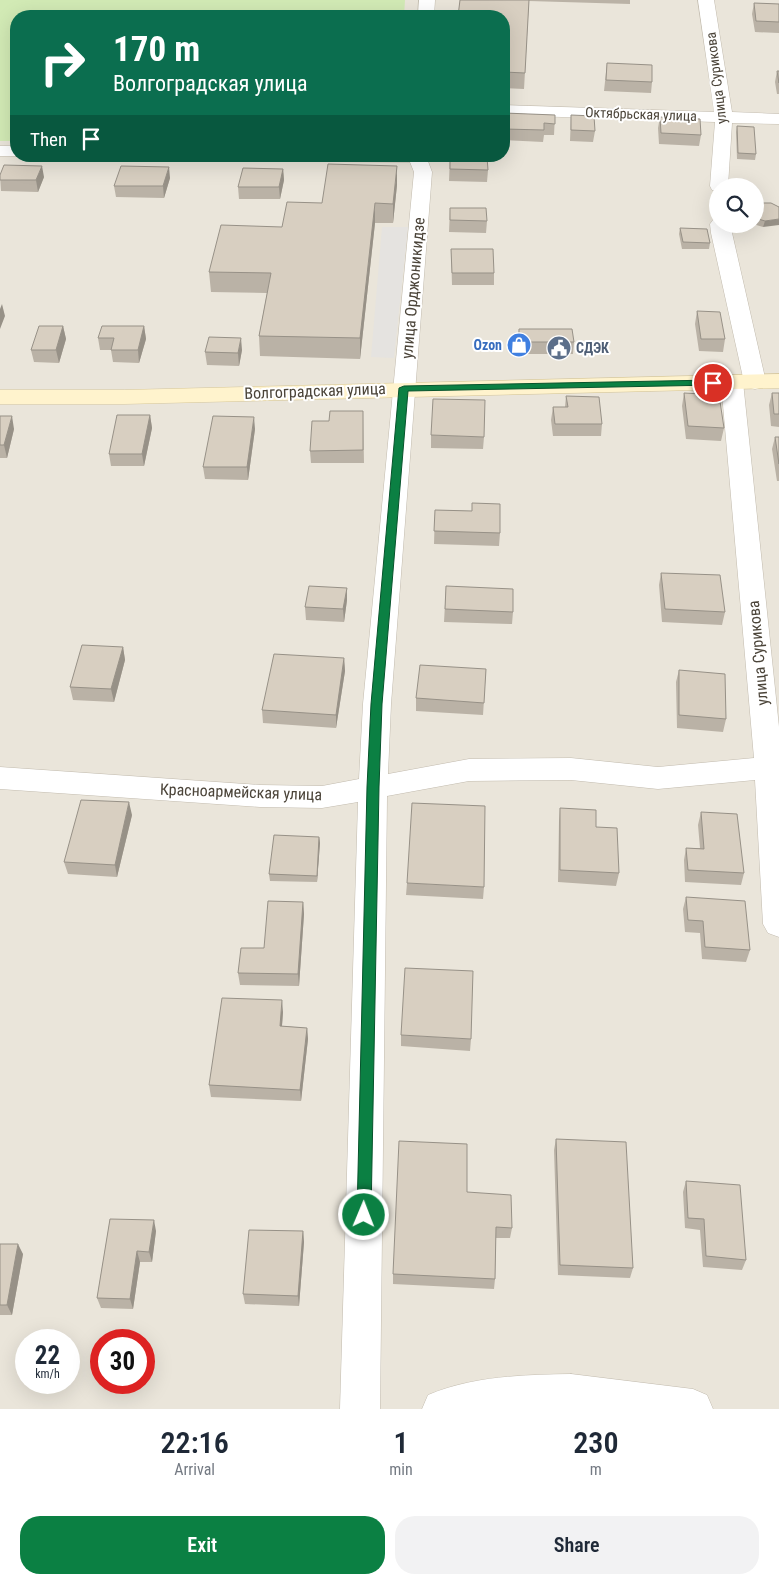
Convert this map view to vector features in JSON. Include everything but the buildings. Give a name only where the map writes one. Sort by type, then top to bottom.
[{"type":"street","name":"улица Сурикова","points":[[706,0],[724,117],[720,178]]},
{"type":"street","name":"Октябрьская улица","points":[[510,110],[779,119]]},
{"type":"street","name":"улица Орджоникидзе","points":[[360,1409],[373,787],[377,694],[423,172],[420,162]]},
{"type":"street","name":"улица Сурикова","points":[[721,233],[744,382],[774,769],[779,924]]},
{"type":"street","name":"Волгоградская улица","points":[[0,397],[124,397],[404,388],[779,381]]},
{"type":"street","name":"Красноармейская улица","points":[[0,778],[260,796],[322,797],[469,770],[571,769],[658,778],[774,769]]},
{"type":"street","points":[[442,1409],[513,1395],[571,1394],[693,1409]]},
{"type":"shaded area","points":[[0,0],[779,0],[779,1409],[0,1409]]},
{"type":"shaded area","points":[[382,227],[408,227],[394,358],[371,357]]},
{"type":"green space","points":[[0,0],[405,0],[404,10],[10,10],[10,141],[0,141]]},
{"type":"place","name":"Ozon","points":[[519,345]]},
{"type":"place","name":"СДЭК","points":[[559,348]]},
{"type":"route","points":[[364,1215],[373,787],[377,704],[404,388],[713,383]]}]
